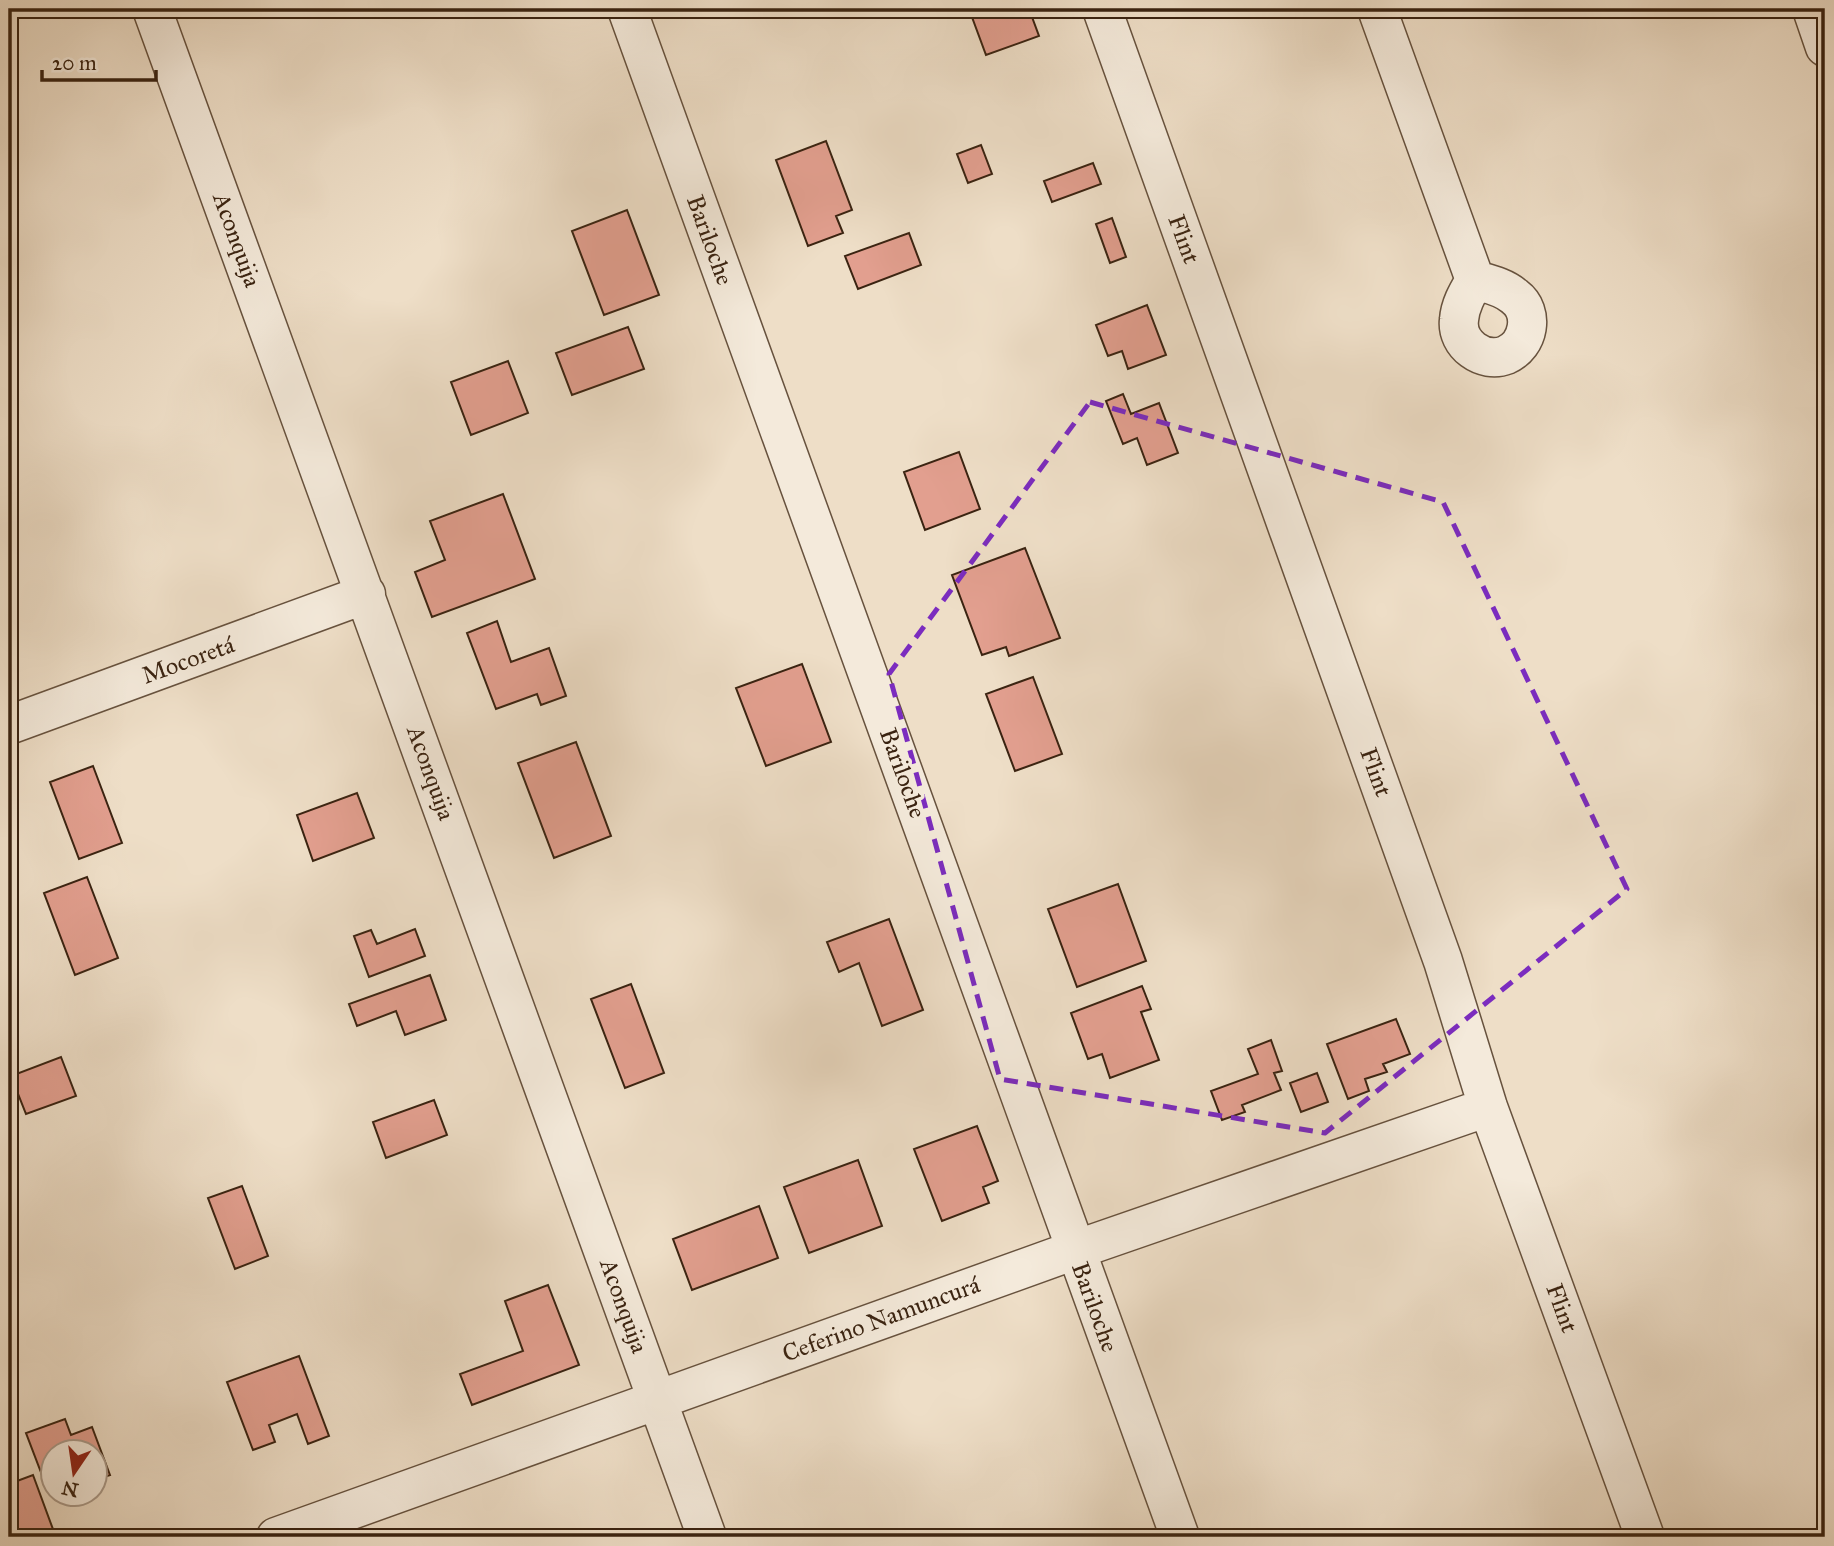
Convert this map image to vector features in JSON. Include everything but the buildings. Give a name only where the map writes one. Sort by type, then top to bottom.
[{"type":"street","name":"Aconquija","points":[[152,9],[707,1537]]},
{"type":"street","name":"Bariloche","points":[[627,9],[1180,1537]]},
{"type":"street","name":"Flint","points":[[1102,9],[1438,948],[1488,1107],[1645,1537]]},
{"type":"street","points":[[1377,9],[1475,280]]},
{"type":"street","points":[[1812,9],[1825,47]]},
{"type":"street","name":"Mocoretá","points":[[9,725],[366,594]]},
{"type":"street","name":"Ceferino Namuncurá","points":[[276,1537],[657,1398],[1488,1107]]},
{"type":"highlighted area","points":[[1090,402],[1443,502],[1627,889],[1325,1133],[1000,1079],[889,674]]}]
